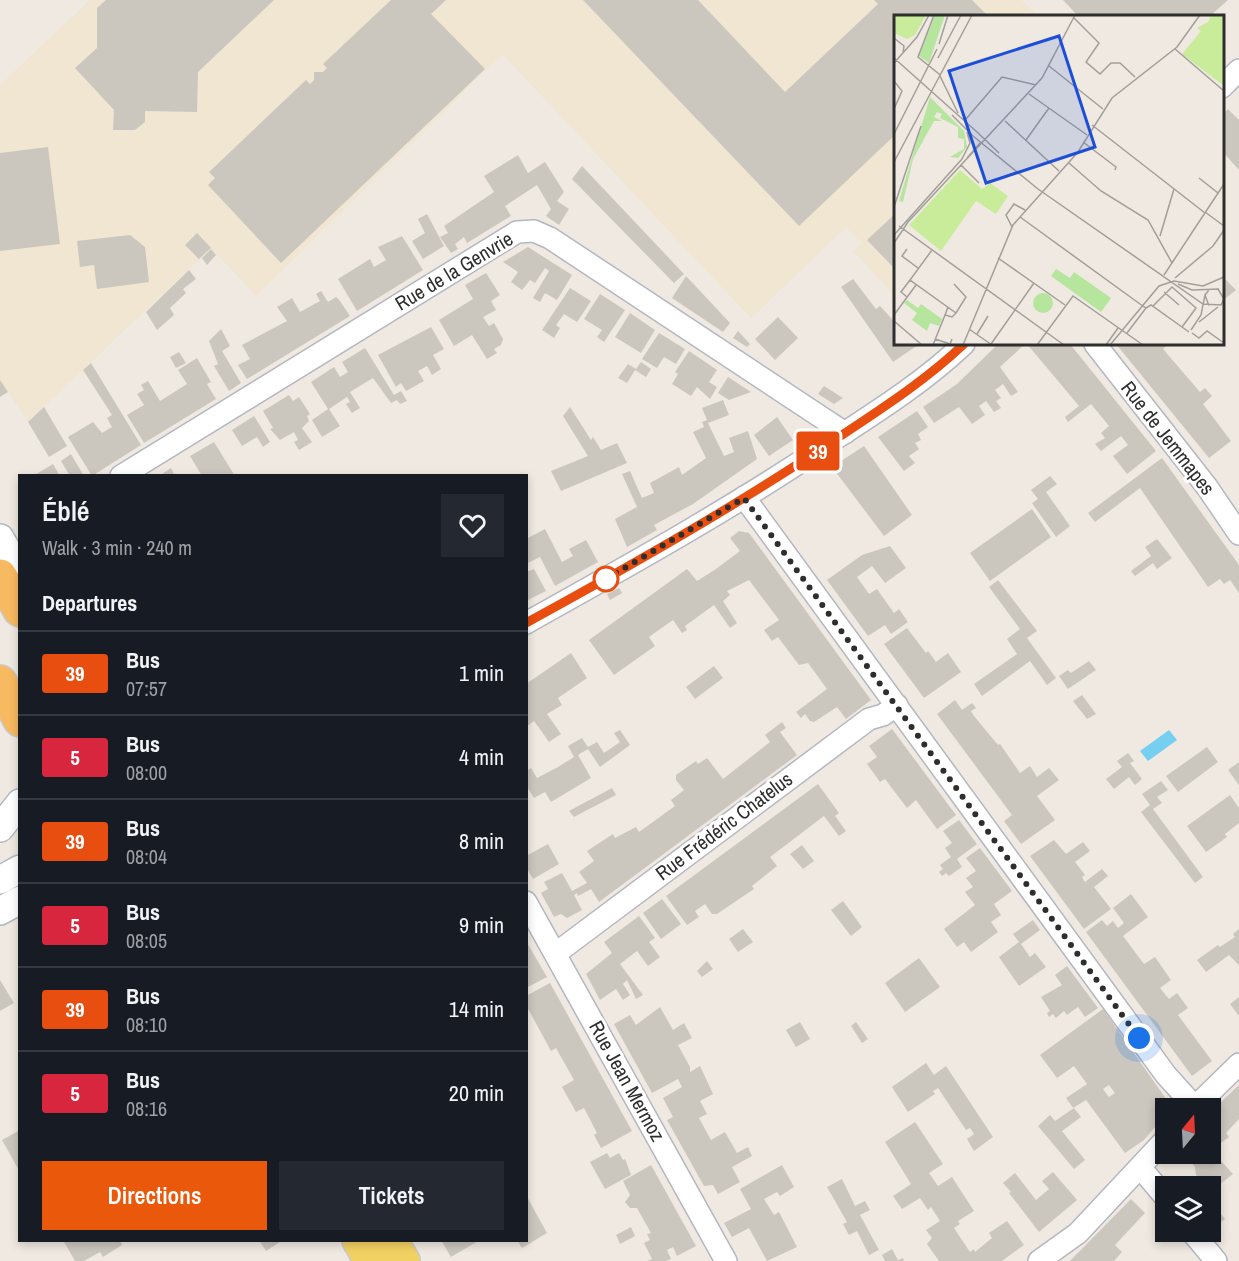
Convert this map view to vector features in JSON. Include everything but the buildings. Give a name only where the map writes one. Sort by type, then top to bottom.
[{"type":"highway","points":[[6,549],[18,601]]},
{"type":"highway","points":[[0,682],[18,716]]},
{"type":"main road","points":[[360,1242],[371,1261]]},
{"type":"main road","points":[[391,1242],[403,1261]]},
{"type":"street","points":[[1224,85],[1239,70]]},
{"type":"street","name":"Rue de la Genvrie","points":[[124,474],[517,232],[526,230],[550,238],[845,432]]},
{"type":"street","points":[[528,622],[744,498],[934,373],[963,345]]},
{"type":"street","name":"Rue de Jemmapes","points":[[1096,345],[1207,487],[1239,534]]},
{"type":"street","points":[[744,498],[897,705],[919,740],[1166,1075],[1186,1098]]},
{"type":"street","points":[[6,549],[18,570]]},
{"type":"street","name":"Rue Frédéric Chatelus","points":[[555,954],[869,719],[897,705]]},
{"type":"street","points":[[0,828],[18,806]]},
{"type":"street","points":[[0,880],[18,870]]},
{"type":"street","points":[[0,911],[18,901]]},
{"type":"street","name":"Rue Jean Mermoz","points":[[528,906],[726,1261]]},
{"type":"street","points":[[1204,1098],[1239,1064]]},
{"type":"street","points":[[1040,1261],[1078,1233],[1155,1151]]},
{"type":"street","points":[[1140,1167],[1155,1185]]},
{"type":"street","points":[[1200,1242],[1216,1261]]},
{"type":"shaded area","points":[[90,0],[1021,0],[1037,15],[894,15],[894,295],[853,251],[862,243],[846,227],[751,318],[502,54],[256,296],[211,248],[28,422],[0,380],[0,85]]},
{"type":"water","points":[[1169,730],[1177,740],[1148,761],[1140,751]]},
{"type":"bus line","name":"39","points":[[528,622],[744,498],[810,456],[934,373],[963,345]]},
{"type":"route","points":[[606,579],[597,584],[744,498],[907,717],[919,740],[1139,1038]]}]
